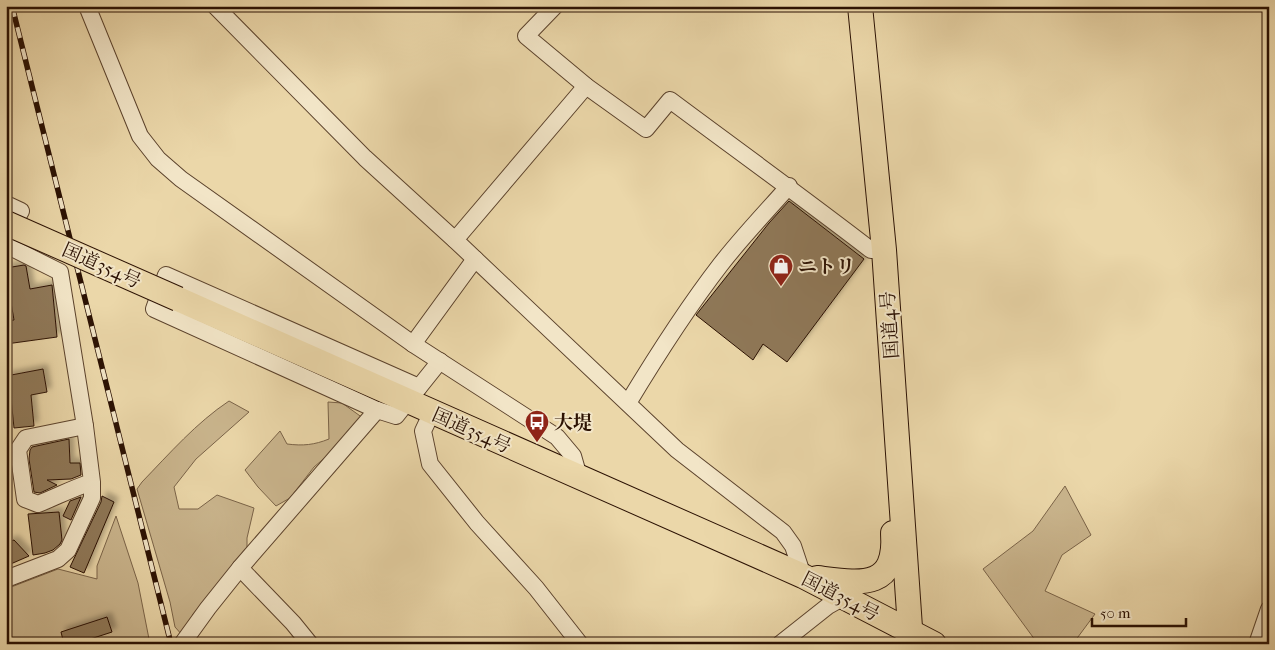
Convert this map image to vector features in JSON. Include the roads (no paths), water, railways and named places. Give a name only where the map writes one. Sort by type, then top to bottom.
[{"type":"highway","name":"国道4号","points":[[860,6],[884,250],[911,637]]},
{"type":"highway","name":"国道354号","points":[[6,222],[178,299],[414,394],[432,412],[803,576],[844,597],[911,637],[934,644]]},
{"type":"highway","points":[[803,576],[859,581],[877,578],[884,573],[892,556],[894,538],[892,502],[900,476]]},
{"type":"street","points":[[87,6],[140,136],[158,159],[181,179],[413,344],[557,437],[573,456],[578,477]]},
{"type":"street","points":[[215,6],[365,158],[455,240],[677,450],[782,532],[793,546],[803,576]]},
{"type":"street","points":[[555,6],[526,36],[586,86],[646,129],[670,100],[742,154],[789,186],[871,250],[884,250]]},
{"type":"street","points":[[455,240],[586,86]]},
{"type":"street","points":[[628,403],[664,343],[690,306],[722,263],[789,186]]},
{"type":"street","points":[[6,204],[21,211],[6,237]]},
{"type":"street","points":[[6,245],[60,272],[85,426],[92,482],[92,498],[68,550],[58,559],[6,579]]},
{"type":"street","points":[[413,344],[475,260]]},
{"type":"street","points":[[414,394],[166,275],[154,309],[377,410],[396,416],[414,394],[440,361]]},
{"type":"street","points":[[182,644],[240,568],[377,410]]},
{"type":"street","points":[[432,412],[424,431],[430,464],[477,523],[536,588],[580,644]]},
{"type":"street","points":[[85,426],[26,438],[18,450],[25,499],[38,504],[92,482]]},
{"type":"street","points":[[240,568],[293,623],[310,644]]},
{"type":"street","points":[[780,644],[828,606],[844,597]]},
{"type":"street","points":[[1257,644],[1269,609]]},
{"type":"railway","points":[[12,6],[171,644]]},
{"type":"place","name":"ニトリ","points":[[781,287]]},
{"type":"place","name":"大堤","points":[[537,443]]}]
